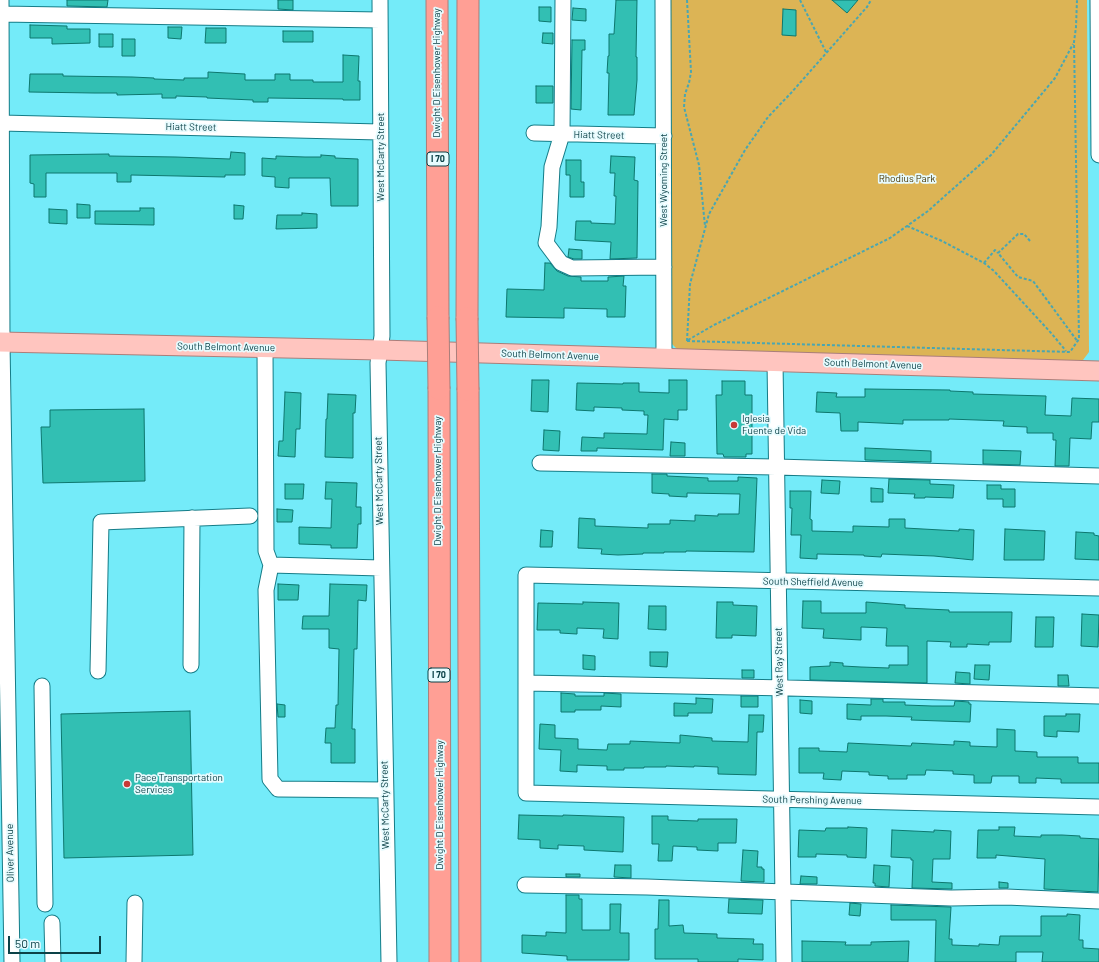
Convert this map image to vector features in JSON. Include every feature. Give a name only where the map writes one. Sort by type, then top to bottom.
[{"type":"highway","name":"Dwight D Eisenhower Highway","points":[[437,0],[440,962]]},
{"type":"highway","points":[[468,0],[467,318],[470,962]]},
{"type":"highway","points":[[468,131],[476,0]]},
{"type":"main road","name":"South Belmont Avenue","points":[[1,342],[380,350],[1099,371]]},
{"type":"street","name":"West McCarty Street","points":[[380,0],[382,336],[378,363],[388,962]]},
{"type":"street","points":[[563,0],[562,134],[552,167],[550,227],[546,243],[561,263],[572,268],[664,267]]},
{"type":"street","name":"West Wyoming Street","points":[[663,0],[664,359]]},
{"type":"street","points":[[1098,0],[1099,155]]},
{"type":"street","points":[[1,7],[380,20]]},
{"type":"street","name":"Oliver Avenue","points":[[1,7],[3,672],[12,962]]},
{"type":"street","name":"Hiatt Street","points":[[1,122],[380,132]]},
{"type":"street","name":"Hiatt Street","points":[[534,133],[664,136]]},
{"type":"street","points":[[265,348],[266,551],[271,565],[266,590],[270,779],[278,789],[385,790]]},
{"type":"street","name":"West Ray Street","points":[[775,362],[784,962]]},
{"type":"street","points":[[540,463],[776,466],[1099,476]]},
{"type":"street","points":[[98,671],[100,522],[250,516]]},
{"type":"street","points":[[191,664],[192,518]]},
{"type":"street","points":[[271,565],[381,568]]},
{"type":"street","name":"South Sheffield Avenue","points":[[526,683],[526,575],[1099,588]]},
{"type":"street","points":[[526,683],[1099,696]]},
{"type":"street","name":"South Pershing Avenue","points":[[526,683],[526,793],[1099,807]]},
{"type":"street","points":[[42,686],[45,904]]},
{"type":"street","points":[[525,885],[783,891],[951,898],[1006,897],[1099,901]]},
{"type":"street","points":[[134,962],[135,903]]},
{"type":"street","points":[[52,923],[52,962]]},
{"type":"path","points":[[687,0],[690,72],[689,82],[685,94],[684,108],[700,165],[705,230]]},
{"type":"path","points":[[800,0],[826,52]]},
{"type":"path","points":[[687,341],[690,284],[709,214],[745,150],[768,117],[867,7],[871,0]]},
{"type":"path","points":[[687,341],[1070,352],[1079,339],[1074,42],[1077,0]]},
{"type":"path","points":[[687,341],[714,325],[890,238],[928,212],[991,156],[1055,78],[1074,42]]},
{"type":"path","points":[[907,226],[942,241],[984,263],[999,276],[1066,351]]},
{"type":"path","points":[[998,253],[1018,234],[1024,234],[1030,241]]},
{"type":"path","points":[[984,263],[995,250],[1018,277],[1033,281],[1078,342]]},
{"type":"green space","name":"Rhodius Park","points":[[671,0],[1087,0],[1089,352],[1080,364],[681,353],[672,344]]},
{"type":"building","points":[[67,0],[108,0],[107,7],[67,6]]},
{"type":"building","points":[[278,0],[293,0],[293,10],[278,9]]},
{"type":"building","points":[[616,0],[637,0],[637,80],[634,115],[608,115],[609,73],[607,73],[609,34],[614,34]]},
{"type":"building","points":[[832,0],[858,0],[847,13]]},
{"type":"building","points":[[539,7],[551,7],[551,22],[539,21]]},
{"type":"building","points":[[573,8],[586,9],[586,21],[572,20]]},
{"type":"building","points":[[783,9],[796,10],[796,36],[782,35]]},
{"type":"building","points":[[30,25],[67,26],[67,29],[90,29],[90,43],[52,44],[52,38],[30,38]]},
{"type":"building","points":[[168,27],[182,27],[181,39],[168,38]]},
{"type":"building","points":[[206,28],[226,28],[226,43],[205,43]]},
{"type":"building","points":[[283,31],[313,31],[313,42],[283,42]]},
{"type":"building","points":[[543,33],[553,33],[553,44],[542,43]]},
{"type":"building","points":[[99,34],[113,34],[113,47],[99,47]]},
{"type":"building","points":[[122,39],[135,39],[135,56],[122,56]]},
{"type":"building","points":[[572,40],[585,40],[585,50],[582,50],[581,110],[571,109]]},
{"type":"building","points":[[343,55],[359,56],[358,81],[360,81],[360,100],[268,98],[268,102],[253,102],[253,100],[207,97],[176,96],[176,98],[162,98],[162,94],[117,95],[117,93],[29,92],[30,74],[63,74],[63,76],[132,77],[184,80],[184,78],[208,78],[208,72],[245,74],[245,80],[275,80],[275,74],[290,74],[290,80],[343,82]]},
{"type":"building","points":[[536,86],[553,86],[553,103],[536,103]]},
{"type":"building","points":[[231,152],[245,153],[245,175],[225,175],[225,177],[131,175],[131,182],[117,182],[117,173],[46,173],[46,197],[34,197],[34,184],[30,183],[30,155],[109,154],[109,156],[230,159]]},
{"type":"building","points":[[321,155],[335,156],[335,158],[358,159],[358,206],[331,206],[330,178],[289,178],[289,188],[275,187],[275,177],[262,176],[262,158],[276,159],[276,156],[321,157]]},
{"type":"building","points":[[611,156],[635,157],[634,180],[638,181],[637,258],[610,259],[611,242],[575,240],[576,221],[615,224],[615,173],[610,173]]},
{"type":"building","points":[[566,160],[581,160],[581,182],[584,182],[584,197],[570,197],[570,175],[566,175]]},
{"type":"building","points":[[77,204],[90,205],[90,218],[77,218]]},
{"type":"building","points":[[234,205],[244,206],[243,219],[234,219]]},
{"type":"building","points":[[140,208],[154,208],[154,225],[95,224],[95,211],[140,211]]},
{"type":"building","points":[[49,209],[67,210],[67,224],[49,223]]},
{"type":"building","points":[[302,213],[317,214],[317,228],[276,229],[277,215],[302,215]]},
{"type":"building","points":[[569,249],[582,250],[582,259],[568,257]]},
{"type":"building","points":[[545,263],[550,263],[557,271],[568,276],[581,277],[581,281],[608,281],[608,277],[624,276],[623,286],[626,286],[625,317],[607,317],[607,309],[564,308],[564,318],[506,317],[507,289],[544,290]]},
{"type":"building","points":[[532,380],[549,380],[548,412],[531,411]]},
{"type":"building","points":[[669,380],[687,380],[687,410],[678,410],[678,420],[664,419],[663,450],[597,448],[597,451],[581,451],[582,437],[604,438],[604,433],[647,434],[648,415],[644,415],[644,411],[622,410],[622,408],[594,407],[594,411],[576,410],[577,383],[639,383],[639,392],[669,393]]},
{"type":"building","name":"Iglesia Fuente de Vida","points":[[722,381],[745,381],[745,395],[752,395],[752,454],[746,454],[746,457],[724,457],[723,454],[717,454],[716,395],[722,395]]},
{"type":"building","points":[[865,389],[950,390],[973,392],[973,394],[1046,396],[1045,415],[1071,416],[1072,398],[1099,399],[1099,422],[1092,422],[1091,439],[1070,438],[1069,466],[1055,466],[1056,440],[1053,440],[1053,433],[1027,433],[1027,427],[1003,426],[1004,421],[949,419],[903,420],[903,424],[858,422],[858,431],[841,431],[840,413],[816,412],[817,392],[837,393],[836,397],[865,397]]},
{"type":"building","points":[[285,392],[301,393],[300,429],[296,429],[295,457],[278,456],[279,441],[283,441]]},
{"type":"building","points":[[328,394],[356,395],[355,413],[353,413],[353,458],[325,457]]},
{"type":"building","points":[[144,409],[145,481],[43,483],[41,427],[50,427],[50,410]]},
{"type":"building","points":[[544,430],[560,431],[559,451],[543,450]]},
{"type":"building","points":[[671,442],[685,443],[685,456],[670,456]]},
{"type":"building","points":[[865,448],[931,451],[931,462],[865,460]]},
{"type":"building","points":[[983,450],[1021,451],[1020,465],[983,464]]},
{"type":"building","points":[[652,474],[708,478],[708,481],[738,481],[738,477],[757,478],[754,552],[686,551],[618,555],[601,554],[602,549],[578,548],[579,518],[595,519],[595,526],[648,528],[648,524],[670,524],[670,520],[695,521],[695,515],[718,516],[718,514],[739,514],[740,494],[687,493],[687,497],[652,493]]},
{"type":"building","points":[[889,479],[930,480],[930,484],[954,485],[953,498],[914,498],[915,494],[888,493]]},
{"type":"building","points":[[822,480],[840,481],[839,494],[821,493]]},
{"type":"building","points":[[326,482],[357,483],[356,507],[361,507],[361,524],[358,524],[357,548],[331,548],[331,545],[299,544],[299,527],[331,528],[332,499],[325,499]]},
{"type":"building","points":[[285,484],[304,484],[303,499],[285,499]]},
{"type":"building","points":[[987,485],[1001,485],[1001,489],[1015,489],[1015,507],[1003,507],[1003,499],[987,499]]},
{"type":"building","points":[[871,488],[883,489],[883,502],[871,502]]},
{"type":"building","points":[[790,491],[811,491],[810,519],[812,520],[812,531],[853,532],[853,526],[889,527],[889,519],[905,519],[905,528],[959,531],[959,529],[974,530],[973,560],[934,556],[882,554],[881,557],[864,555],[817,554],[817,559],[800,558],[801,535],[791,535],[792,508],[790,508]]},
{"type":"building","points":[[277,509],[293,510],[292,522],[277,522]]},
{"type":"building","points":[[1005,529],[1045,531],[1044,560],[1004,560]]},
{"type":"building","points":[[541,530],[553,531],[552,547],[540,547]]},
{"type":"building","points":[[1076,532],[1094,533],[1094,535],[1099,536],[1099,560],[1075,559]]},
{"type":"building","points":[[278,584],[299,585],[298,600],[278,600]]},
{"type":"building","points":[[330,584],[367,585],[366,601],[358,600],[357,649],[354,649],[352,729],[355,729],[355,763],[331,763],[331,743],[325,743],[326,728],[335,728],[336,705],[338,705],[339,649],[329,648],[329,629],[302,629],[303,616],[329,616]]},
{"type":"building","points":[[803,601],[821,601],[821,613],[866,613],[866,602],[905,605],[905,608],[949,610],[949,612],[1012,612],[1011,642],[989,642],[989,645],[967,644],[967,647],[950,647],[951,642],[927,641],[927,683],[810,680],[810,667],[830,666],[830,662],[843,663],[843,666],[861,667],[889,668],[889,665],[908,665],[908,646],[886,646],[887,628],[861,627],[861,640],[823,638],[824,629],[802,628]]},
{"type":"building","points":[[583,602],[619,603],[618,639],[603,638],[604,629],[577,628],[577,634],[560,633],[560,630],[537,630],[538,603],[583,604]]},
{"type":"building","points":[[717,602],[733,602],[733,605],[757,606],[756,636],[732,635],[732,638],[716,638]]},
{"type":"building","points":[[649,606],[666,606],[666,630],[648,629]]},
{"type":"building","points":[[1082,614],[1099,615],[1098,647],[1081,646]]},
{"type":"building","points":[[1036,617],[1054,617],[1053,647],[1035,647]]},
{"type":"building","points":[[650,652],[668,652],[667,667],[650,666]]},
{"type":"building","points":[[583,655],[595,656],[595,670],[583,669]]},
{"type":"building","points":[[975,665],[990,665],[989,680],[974,679]]},
{"type":"building","points":[[742,670],[754,670],[754,678],[742,678]]},
{"type":"building","points":[[956,672],[970,673],[970,684],[955,683]]},
{"type":"building","points":[[1058,675],[1068,675],[1069,686],[1058,686]]},
{"type":"building","points":[[561,693],[575,694],[575,696],[604,696],[604,693],[621,694],[621,707],[601,706],[601,710],[575,710],[575,712],[561,712]]},
{"type":"building","points":[[741,696],[758,696],[758,707],[741,707]]},
{"type":"building","points":[[696,698],[713,699],[712,713],[688,713],[688,716],[674,716],[674,703],[696,704]]},
{"type":"building","points":[[871,699],[883,699],[883,702],[905,702],[905,705],[932,706],[954,706],[955,701],[969,702],[969,704],[971,704],[970,722],[911,720],[912,717],[886,716],[861,716],[861,720],[847,719],[847,704],[871,705]]},
{"type":"building","points":[[800,700],[812,701],[812,714],[800,713]]},
{"type":"building","points":[[277,704],[285,705],[285,717],[278,717]]},
{"type":"building","name":"Pace Transportation Services","points":[[190,711],[193,855],[64,858],[61,714]]},
{"type":"building","points":[[1066,714],[1080,714],[1079,732],[1057,731],[1057,737],[1044,736],[1044,716],[1066,716]]},
{"type":"building","points":[[749,715],[764,715],[763,732],[757,732],[756,775],[718,774],[718,767],[694,766],[644,767],[624,768],[624,770],[607,770],[607,766],[577,765],[577,772],[560,771],[561,750],[539,749],[540,724],[555,725],[555,738],[578,739],[578,749],[607,750],[608,744],[630,744],[630,741],[680,743],[680,735],[712,738],[712,741],[748,742]]},
{"type":"building","points":[[997,729],[1015,730],[1015,751],[1037,752],[1037,757],[1078,757],[1078,763],[1099,763],[1099,783],[1061,783],[1061,779],[1036,778],[1036,783],[1019,783],[1019,776],[992,776],[991,783],[974,783],[974,775],[953,774],[953,771],[926,770],[925,775],[907,775],[907,779],[888,779],[888,776],[869,775],[869,772],[842,771],[841,780],[823,779],[824,773],[799,773],[799,748],[819,748],[819,751],[847,752],[848,743],[911,746],[912,743],[954,745],[954,741],[970,742],[970,746],[997,747]]},
{"type":"building","points":[[519,815],[624,817],[623,852],[584,850],[584,846],[558,845],[558,849],[540,848],[540,840],[518,839]]},
{"type":"building","points":[[652,816],[668,816],[668,820],[698,821],[698,819],[737,819],[736,843],[718,843],[718,851],[697,850],[697,847],[673,846],[672,861],[658,861],[659,844],[652,844]]},
{"type":"building","points":[[999,827],[1015,827],[1014,836],[1041,837],[1041,835],[1062,835],[1099,839],[1098,892],[1044,889],[1045,859],[996,855],[996,858],[977,858],[978,830],[999,830]]},
{"type":"building","points":[[826,828],[867,828],[866,858],[847,857],[847,855],[816,854],[816,857],[798,857],[799,830],[825,831]]},
{"type":"building","points":[[892,830],[934,832],[934,830],[951,831],[950,859],[933,859],[932,882],[952,883],[952,889],[912,888],[913,860],[911,860],[911,858],[891,857]]},
{"type":"building","points":[[743,850],[758,851],[757,867],[762,867],[762,869],[764,869],[764,882],[741,881]]},
{"type":"building","points":[[615,865],[631,865],[631,878],[614,877]]},
{"type":"building","points":[[874,865],[890,866],[889,887],[875,886],[875,883],[873,883]]},
{"type":"building","points":[[566,874],[580,874],[580,877],[566,877]]},
{"type":"building","points":[[801,876],[817,877],[817,884],[800,884]]},
{"type":"building","points":[[999,882],[1008,883],[1008,888],[999,888]]},
{"type":"building","points":[[566,895],[579,895],[579,899],[582,899],[582,930],[610,930],[610,904],[621,904],[620,933],[629,933],[629,960],[567,960],[567,956],[522,953],[522,935],[546,936],[546,932],[566,933]]},
{"type":"building","points":[[729,899],[763,900],[762,914],[728,913]]},
{"type":"building","points":[[659,900],[669,900],[669,926],[683,925],[684,933],[717,934],[717,938],[754,939],[753,944],[763,944],[763,960],[738,959],[738,962],[698,962],[698,959],[655,959],[655,929],[658,929]]},
{"type":"building","points":[[850,903],[861,904],[860,916],[849,915]]},
{"type":"building","points":[[891,905],[951,907],[949,939],[952,939],[952,945],[999,945],[1000,936],[1041,936],[1041,916],[1067,916],[1067,914],[1080,915],[1079,940],[1083,940],[1083,948],[1099,949],[1099,962],[1042,962],[1043,952],[1016,952],[1016,962],[935,962],[936,920],[891,920]]},
{"type":"building","points":[[802,941],[846,942],[845,945],[871,945],[871,942],[909,941],[908,962],[802,962]]},
{"type":"place","name":"Iglesia Fuente de Vida","points":[[734,425]]},
{"type":"place","name":"Pace Transportation Services","points":[[127,784]]}]
